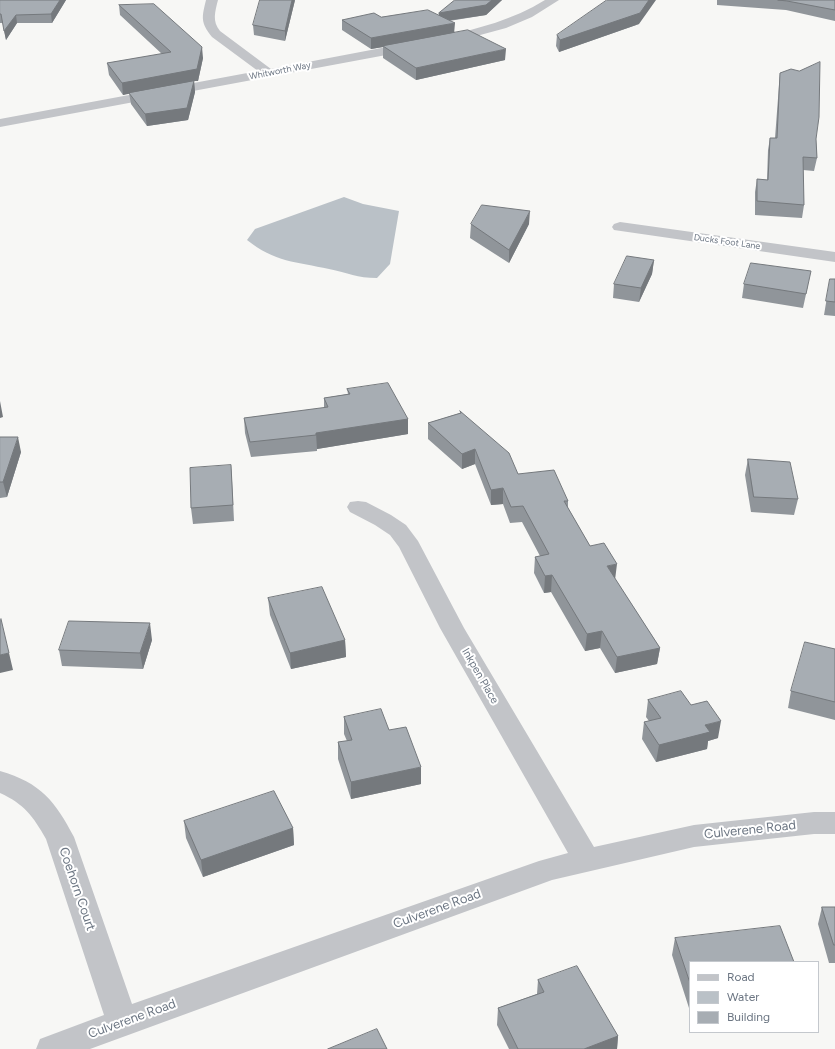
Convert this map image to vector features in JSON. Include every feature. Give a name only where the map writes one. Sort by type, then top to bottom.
[{"type":"street","points":[[212,0],[207,18],[209,26],[216,34],[269,73]]},
{"type":"street","name":"Whitworth Way","points":[[0,123],[428,44],[494,29],[540,10],[553,0]]},
{"type":"street","name":"Ducks Foot Lane","points":[[620,227],[835,257]]},
{"type":"street","name":"Inkpen Place","points":[[358,507],[393,527],[410,546],[452,628],[587,860]]},
{"type":"street","name":"Coehorn Court","points":[[0,781],[22,791],[43,809],[60,837],[122,1022]]},
{"type":"street","name":"Culverene Road","points":[[52,1049],[122,1022],[549,869],[694,836],[814,823],[835,824]]},
{"type":"water","points":[[344,197],[363,204],[399,211],[390,264],[377,278],[358,276],[296,263],[267,253],[247,240],[255,229]]},
{"type":"building","points":[[0,0],[60,0],[51,14],[16,15],[4,31],[0,14]]},
{"type":"building","points":[[260,0],[292,0],[285,31],[253,25]]},
{"type":"building","points":[[455,0],[492,0],[486,5],[439,13]]},
{"type":"building","points":[[607,0],[649,0],[640,13],[560,40],[557,35]]},
{"type":"building","points":[[778,0],[835,0],[835,10],[787,1]]},
{"type":"building","points":[[154,4],[202,47],[197,69],[122,83],[107,63],[171,52],[119,5]]},
{"type":"building","points":[[428,10],[455,23],[371,38],[342,20],[374,13],[381,17]]},
{"type":"building","points":[[468,30],[506,49],[416,68],[383,46]]},
{"type":"building","points":[[820,62],[819,117],[816,139],[817,158],[803,157],[804,205],[757,201],[757,179],[768,180],[770,138],[777,138],[780,73],[791,69],[799,71]]},
{"type":"building","points":[[194,81],[187,108],[145,114],[129,93]]},
{"type":"building","points":[[482,205],[530,211],[509,250],[471,224]]},
{"type":"building","points":[[627,256],[654,260],[641,288],[614,284]]},
{"type":"building","points":[[751,263],[811,271],[806,294],[744,284]]},
{"type":"building","points":[[830,279],[835,279],[835,302],[826,301]]},
{"type":"building","points":[[388,383],[408,419],[316,433],[316,435],[250,442],[244,418],[328,407],[324,398],[350,394],[347,389]]},
{"type":"building","points":[[460,411],[509,453],[518,474],[554,470],[568,501],[564,501],[590,546],[604,543],[617,564],[607,566],[660,648],[617,657],[602,631],[587,634],[552,575],[545,576],[535,557],[549,554],[523,506],[511,507],[503,488],[491,490],[475,449],[462,454],[428,423],[461,413]]},
{"type":"building","points":[[0,437],[18,437],[3,482],[0,482]]},
{"type":"building","points":[[748,459],[790,462],[798,499],[754,497]]},
{"type":"building","points":[[231,465],[233,505],[191,508],[190,468]]},
{"type":"building","points":[[322,587],[345,640],[290,653],[268,598]]},
{"type":"building","points":[[1,619],[9,653],[0,655],[0,620]]},
{"type":"building","points":[[69,621],[150,623],[140,653],[59,650]]},
{"type":"building","points":[[805,642],[835,649],[835,702],[791,691]]},
{"type":"building","points":[[681,691],[691,705],[707,701],[721,721],[705,725],[710,732],[659,745],[644,722],[661,718],[648,700]]},
{"type":"building","points":[[381,709],[389,730],[406,727],[421,767],[351,782],[338,742],[352,740],[344,717]]},
{"type":"building","points":[[274,791],[293,828],[201,860],[184,821]]},
{"type":"building","points":[[822,907],[835,907],[835,945],[834,945]]},
{"type":"building","points":[[780,926],[794,961],[689,961],[689,980],[675,938]]},
{"type":"building","points":[[577,966],[618,1036],[584,1049],[518,1049],[498,1008],[544,992],[538,980]]},
{"type":"building","points":[[377,1029],[387,1049],[328,1049]]}]
